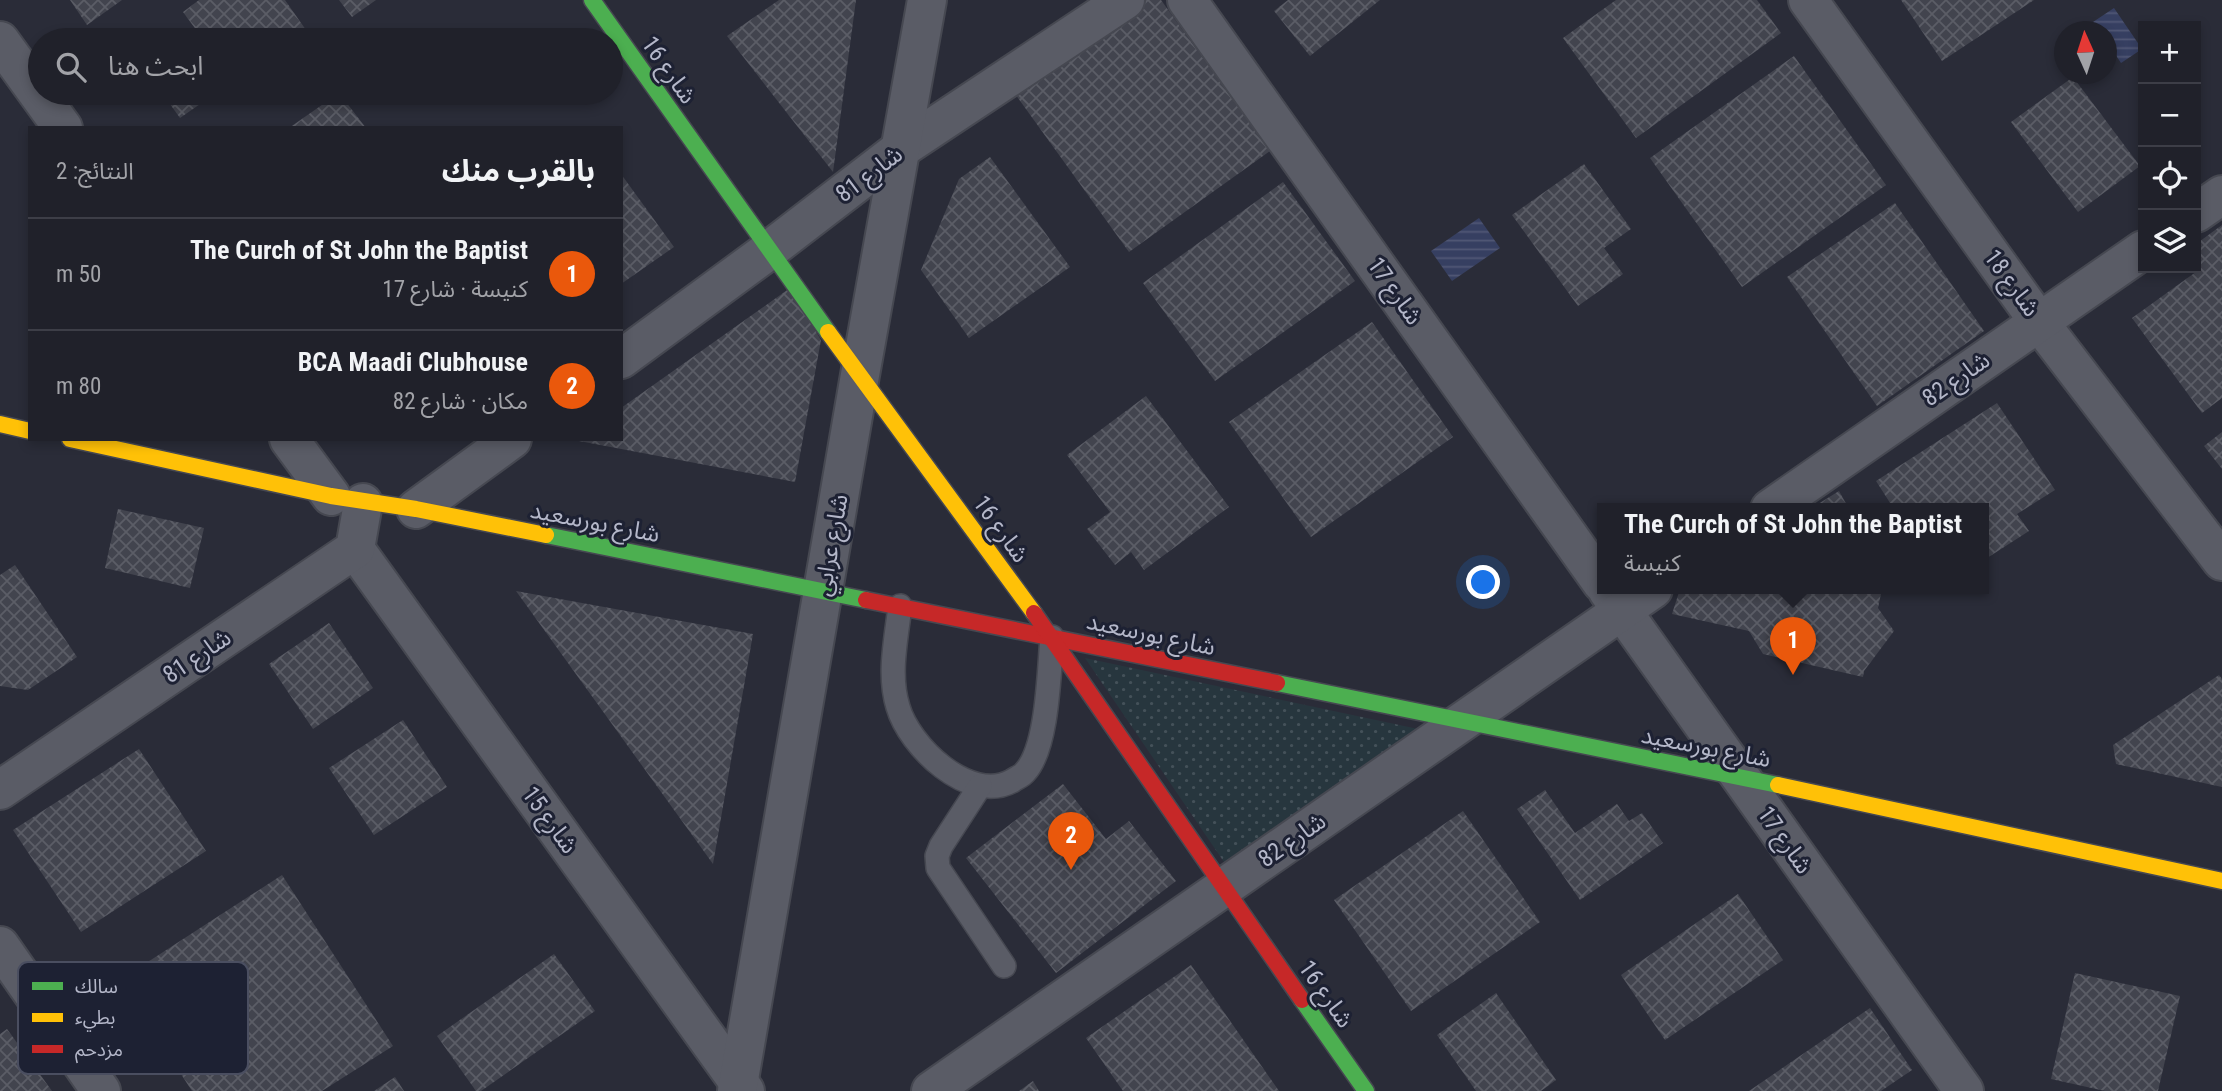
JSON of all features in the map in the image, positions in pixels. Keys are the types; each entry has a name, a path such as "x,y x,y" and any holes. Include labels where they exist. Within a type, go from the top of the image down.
{"main road":[{"name":"شارع 16","path":"592,0 612,28"},
{"name":"شارع 16","path":"623,44 768,251 1052,637 1223,888 1366,1091"},
{"path":"0,424 28,430"},
{"name":"شارع بورسعيد","path":"78,441 347,500 416,509 1740,777 2222,881"}],"street":[{"name":"شارع عرابي","path":"740,1088 860,375 927,0"},
{"name":"شارع 81","path":"623,358 902,148 1125,0"},
{"name":"شارع 17","path":"1187,0 1597,576"},
{"name":"شارع 18","path":"1808,0 2039,322 2222,561"},
{"path":"0,41 28,80"},
{"path":"46,105 62,126"},
{"path":"2200,210 2222,195"},
{"name":"شارع 82","path":"1779,503 2138,253"},
{"path":"291,441 347,500 355,549"},
{"path":"416,509 509,441"},
{"name":"شارع 81","path":"0,790 355,549"},
{"name":"شارع 15","path":"355,549 740,1088"},
{"name":"شارع 17","path":"1610,594 1964,1091"},
{"name":"شارع 82","path":"931,1091 1462,722 1610,594"},
{"path":"0,946 18,972"},
{"path":"89,1074 101,1091"}],"lane":[{"path":"900,606 892,682 898,710 911,735 930,757 953,774 980,786 1004,785 1025,773 1037,752 1046,704 1052,637"},
{"path":"980,786 942,846 937,856 938,867 1004,966"}],"shaded area":[{"path":"1085,658 1423,730 1226,865"}],"water":[{"path":"2114,8 2138,43 2138,52 2121,63 2117,57 2117,21 2094,21"},
{"path":"1479,218 1500,248 1452,281 1431,251"}],"building":[{"path":"70,0 122,0 87,25"},
{"path":"199,0 285,0 305,28 195,28 183,12"},
{"path":"339,0 376,0 352,17"},
{"path":"779,0 856,0 833,172 727,36"},
{"path":"1141,0 1161,0 1270,151 1129,252 1013,91"},
{"path":"1288,0 1380,0 1310,56 1274,11"},
{"path":"1616,0 1757,0 1781,33 1636,138 1563,38"},
{"path":"1901,0 2034,0 1942,61"},
{"path":"1794,56 1886,185 1742,287 1650,158"},
{"path":"2063,84 2078,84 2138,163 2138,167 2078,212 2011,122"},
{"path":"171,105 199,105 180,118"},
{"path":"322,105 348,105 364,126 292,126"},
{"path":"990,157 1070,267 969,338 921,270 959,179"},
{"path":"1584,164 1631,229 1604,248 1623,274 1578,306 1512,215"},
{"path":"623,177 674,247 623,283"},
{"path":"1283,182 1355,281 1215,381 1143,283"},
{"path":"1895,203 1984,331 1877,406 1787,277"},
{"path":"2222,225 2222,398 2202,413 2132,318 2194,273 2201,273 2201,240"},
{"path":"790,288 821,340 795,482 579,441 623,441 623,407"},
{"path":"1372,322 1453,437 1311,537 1229,422"},
{"path":"1146,396 1229,507 1144,570 1131,552 1115,565 1087,529 1110,512 1067,455"},
{"path":"1997,403 2055,490 2017,514 2029,531 1989,557 1989,503 1890,503 1876,481"},
{"path":"2222,432 2222,469 2204,446"},
{"path":"1839,491 1846,503 1820,503"},
{"path":"118,509 204,528 190,588 105,568"},
{"path":"15,565 77,657 28,690 0,686 0,575"},
{"path":"516,591 753,634 713,864"},
{"path":"1678,594 1881,594 1878,608 1894,631 1864,671 1863,677 1763,654 1749,631 1672,614"},
{"path":"329,623 373,688 313,729 269,664"},
{"path":"2219,675 2222,679 2222,787 2116,764 2113,745"},
{"path":"403,720 447,787 374,835 329,768"},
{"path":"139,749 206,851 81,932 13,830"},
{"path":"1063,784 1106,839 1129,821 1176,881 1056,973 966,858"},
{"path":"1545,790 1575,833 1617,804 1629,821 1642,813 1663,843 1580,900 1517,809"},
{"path":"1463,811 1540,922 1411,1011 1334,900"},
{"path":"282,875 393,1046 322,1091 192,1091 181,1074 248,1074 248,962 148,962"},
{"path":"1738,894 1783,960 1665,1040 1621,975"},
{"path":"554,954 595,1011 481,1091 476,1091 437,1036"},
{"path":"1191,965 1279,1091 1123,1091 1086,1038"},
{"path":"2075,973 2180,996 2158,1091 2105,1091 2051,1079"},
{"path":"1496,993 1556,1080 1541,1091 1476,1091 1437,1035"},
{"path":"1870,1008 1912,1070 1881,1091 1749,1091"},
{"path":"7,1029 18,1044 18,1074 40,1074 52,1091 0,1091 0,1034"},
{"path":"395,1077 404,1091 374,1091"},
{"path":"1033,1081 1039,1091 1019,1091"}],"traffic: fast":[{"path":"592,0 612,28"},
{"path":"623,44 828,332"},
{"path":"546,535 866,600"},
{"path":"1277,683 1778,785"},
{"path":"1302,1000 1366,1091"}],"traffic: slow":[{"path":"828,332 1034,613"},
{"path":"0,424 28,431"},
{"path":"79,441 331,496 416,509 546,535"},
{"path":"1778,785 2222,881"}],"traffic: jam":[{"path":"866,600 1277,683"},
{"path":"1034,613 1302,1000"}],"place":[{"name":"The Curch of St John the Baptist","path":"1793,675"},
{"name":"BCA Maadi Clubhouse","path":"1071,870"}]}
